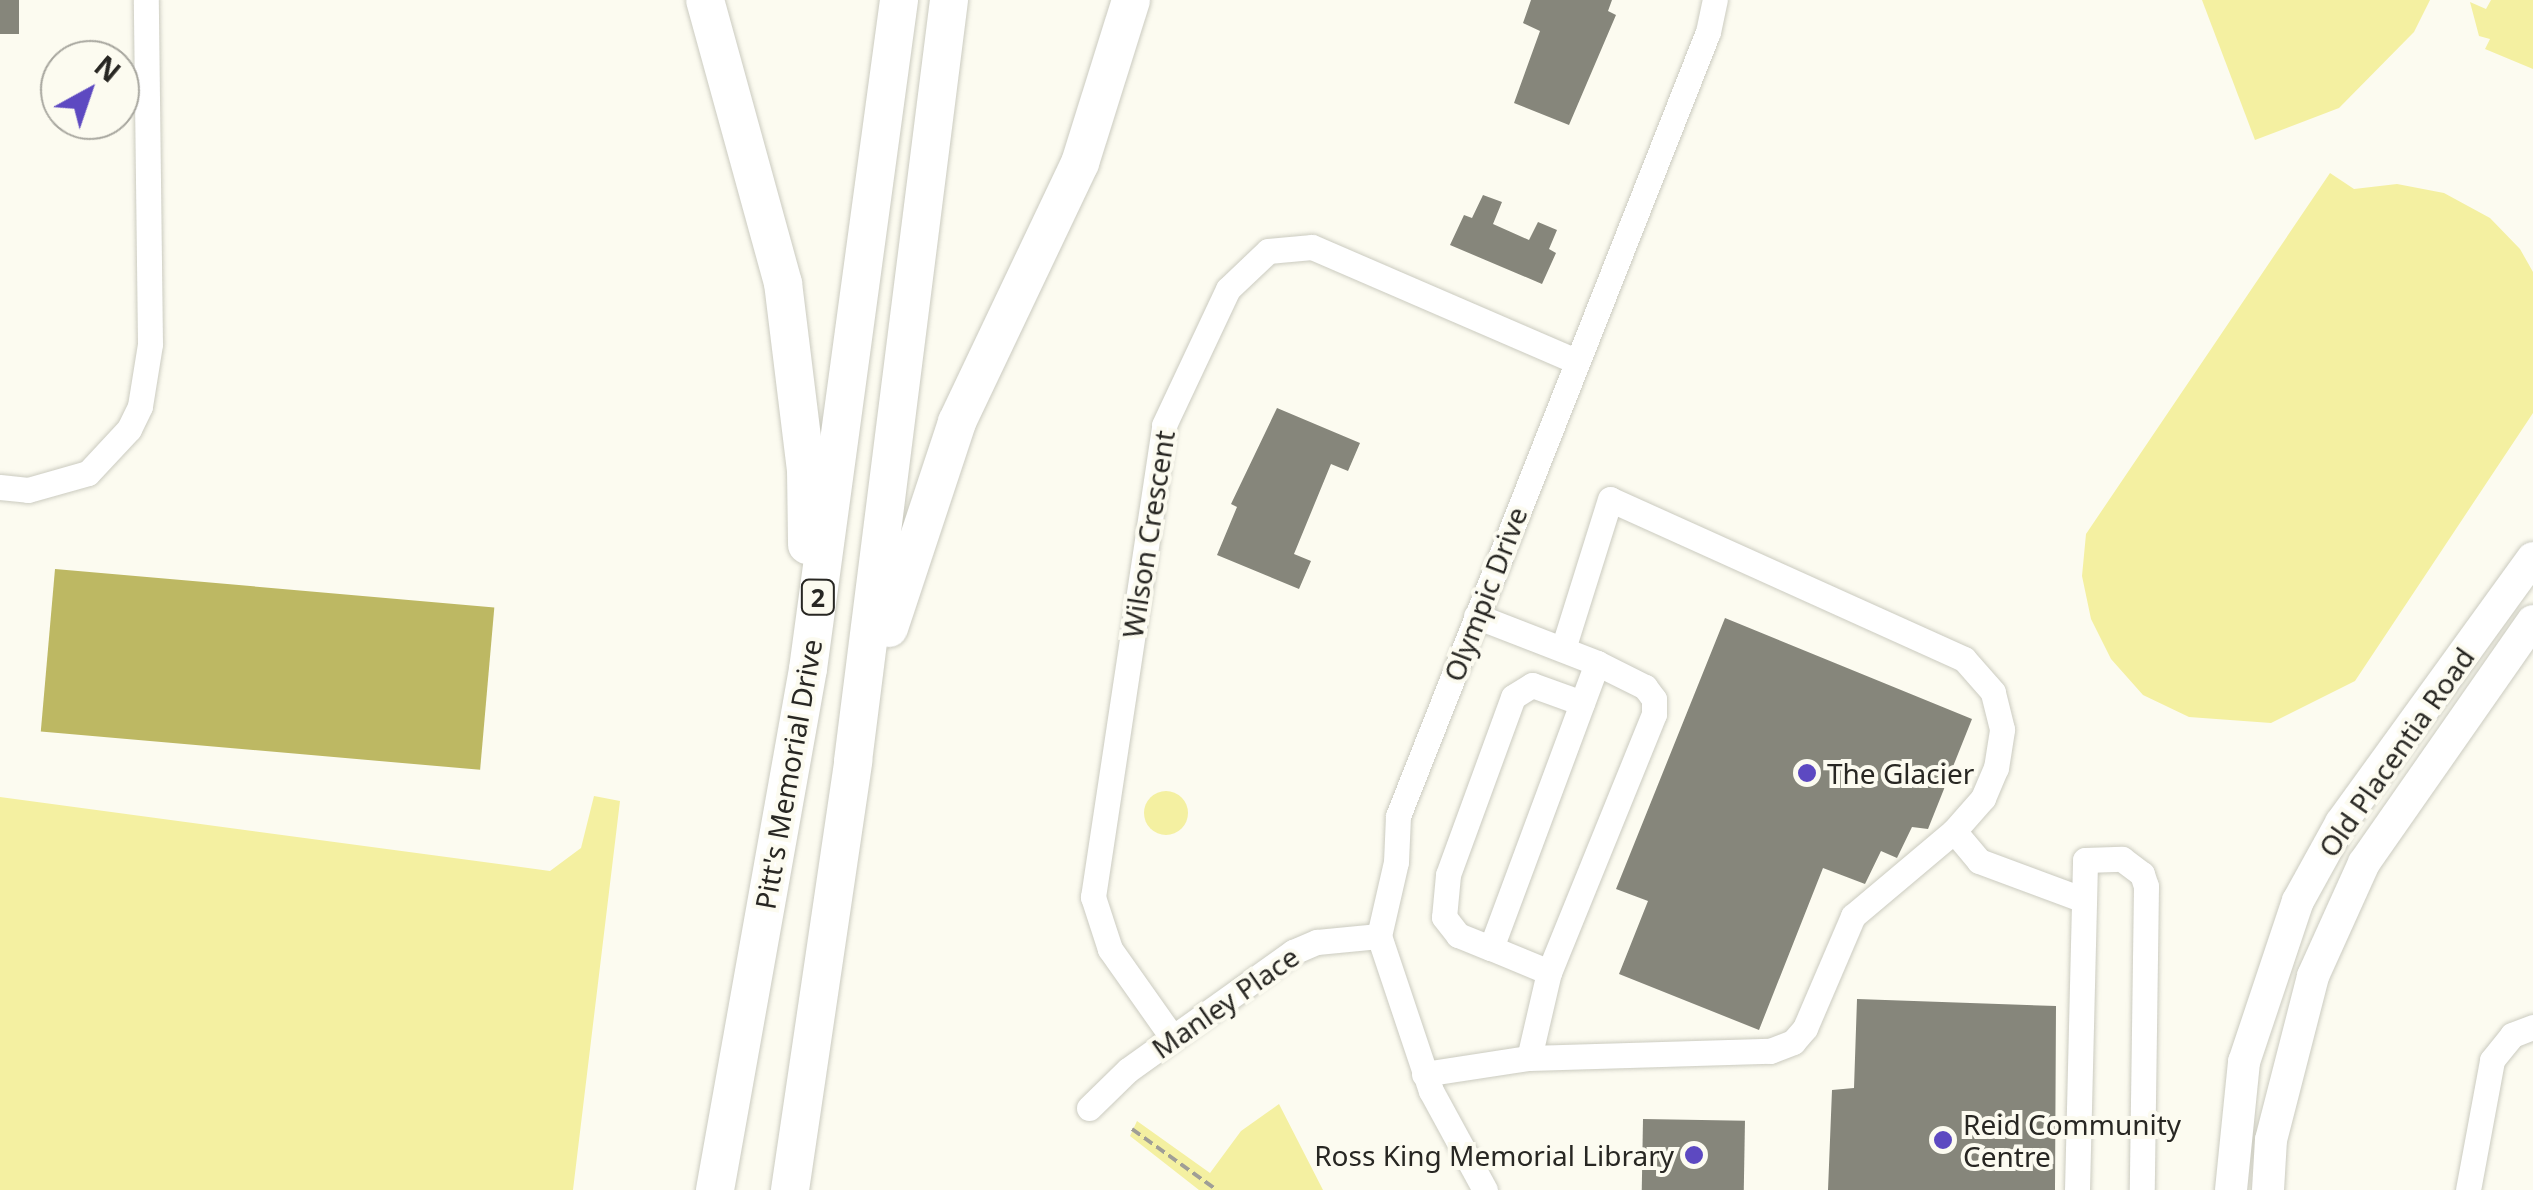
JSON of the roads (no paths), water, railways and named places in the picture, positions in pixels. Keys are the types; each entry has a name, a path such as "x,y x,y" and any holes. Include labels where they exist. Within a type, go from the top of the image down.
{"highway":[{"path":"705,0 771,232 794,356 806,470 808,669"},
{"name":"Pitt's Memorial Drive","path":"715,1190 808,669 899,0"},
{"name":"Pitt's Memorial Drive","path":"790,1190 853,761 949,0"},
{"path":"853,761 910,551 957,422 1080,163 1130,0"}],"main road":[{"name":"Old Placentia Road","path":"2232,1190 2244,1062 2298,901 2341,823 2533,558"},
{"name":"Old Placentia Road","path":"2268,1190 2271,1140 2313,976 2364,863 2533,621"}],"street":[{"path":"0,487 28,490 88,473 129,429 140,406 150,344 146,0"},
{"name":"Olympic Drive","path":"1379,936 1396,862 1398,816 1708,32 1715,0"},
{"name":"Wilson Crescent","path":"1172,1037 1110,948 1093,897 1164,425 1228,288 1268,251 1312,247 1576,361"},
{"path":"1424,1074 1529,1058 1770,1051 1793,1042 1805,1028 1853,916 1954,831 1983,798 2000,751 1992,692 1977,670 1722,547 1610,498 1563,650"},
{"path":"1476,616 1597,663 1644,686 1654,714 1548,972 1529,1058"},
{"path":"1491,948 1597,663"},
{"path":"1548,972 1458,935 1444,917 1454,852 1520,688 1532,685 1582,703"},
{"path":"1954,831 1979,861 2003,874 2084,900"},
{"path":"2077,1190 2085,860 2122,859 2142,874 2146,886 2142,1190"},
{"path":"1379,936 1424,1074 1485,1190"},
{"name":"Manley Place","path":"1088,1108 1172,1037 1305,946 1379,936"},
{"path":"2468,1190 2492,1060 2512,1035 2533,1027"}],"place":[{"name":"The Glacier","path":"1807,773"},
{"name":"Reid Community Centre","path":"1943,1140"},
{"name":"Ross King Memorial Library","path":"1694,1155"}]}
